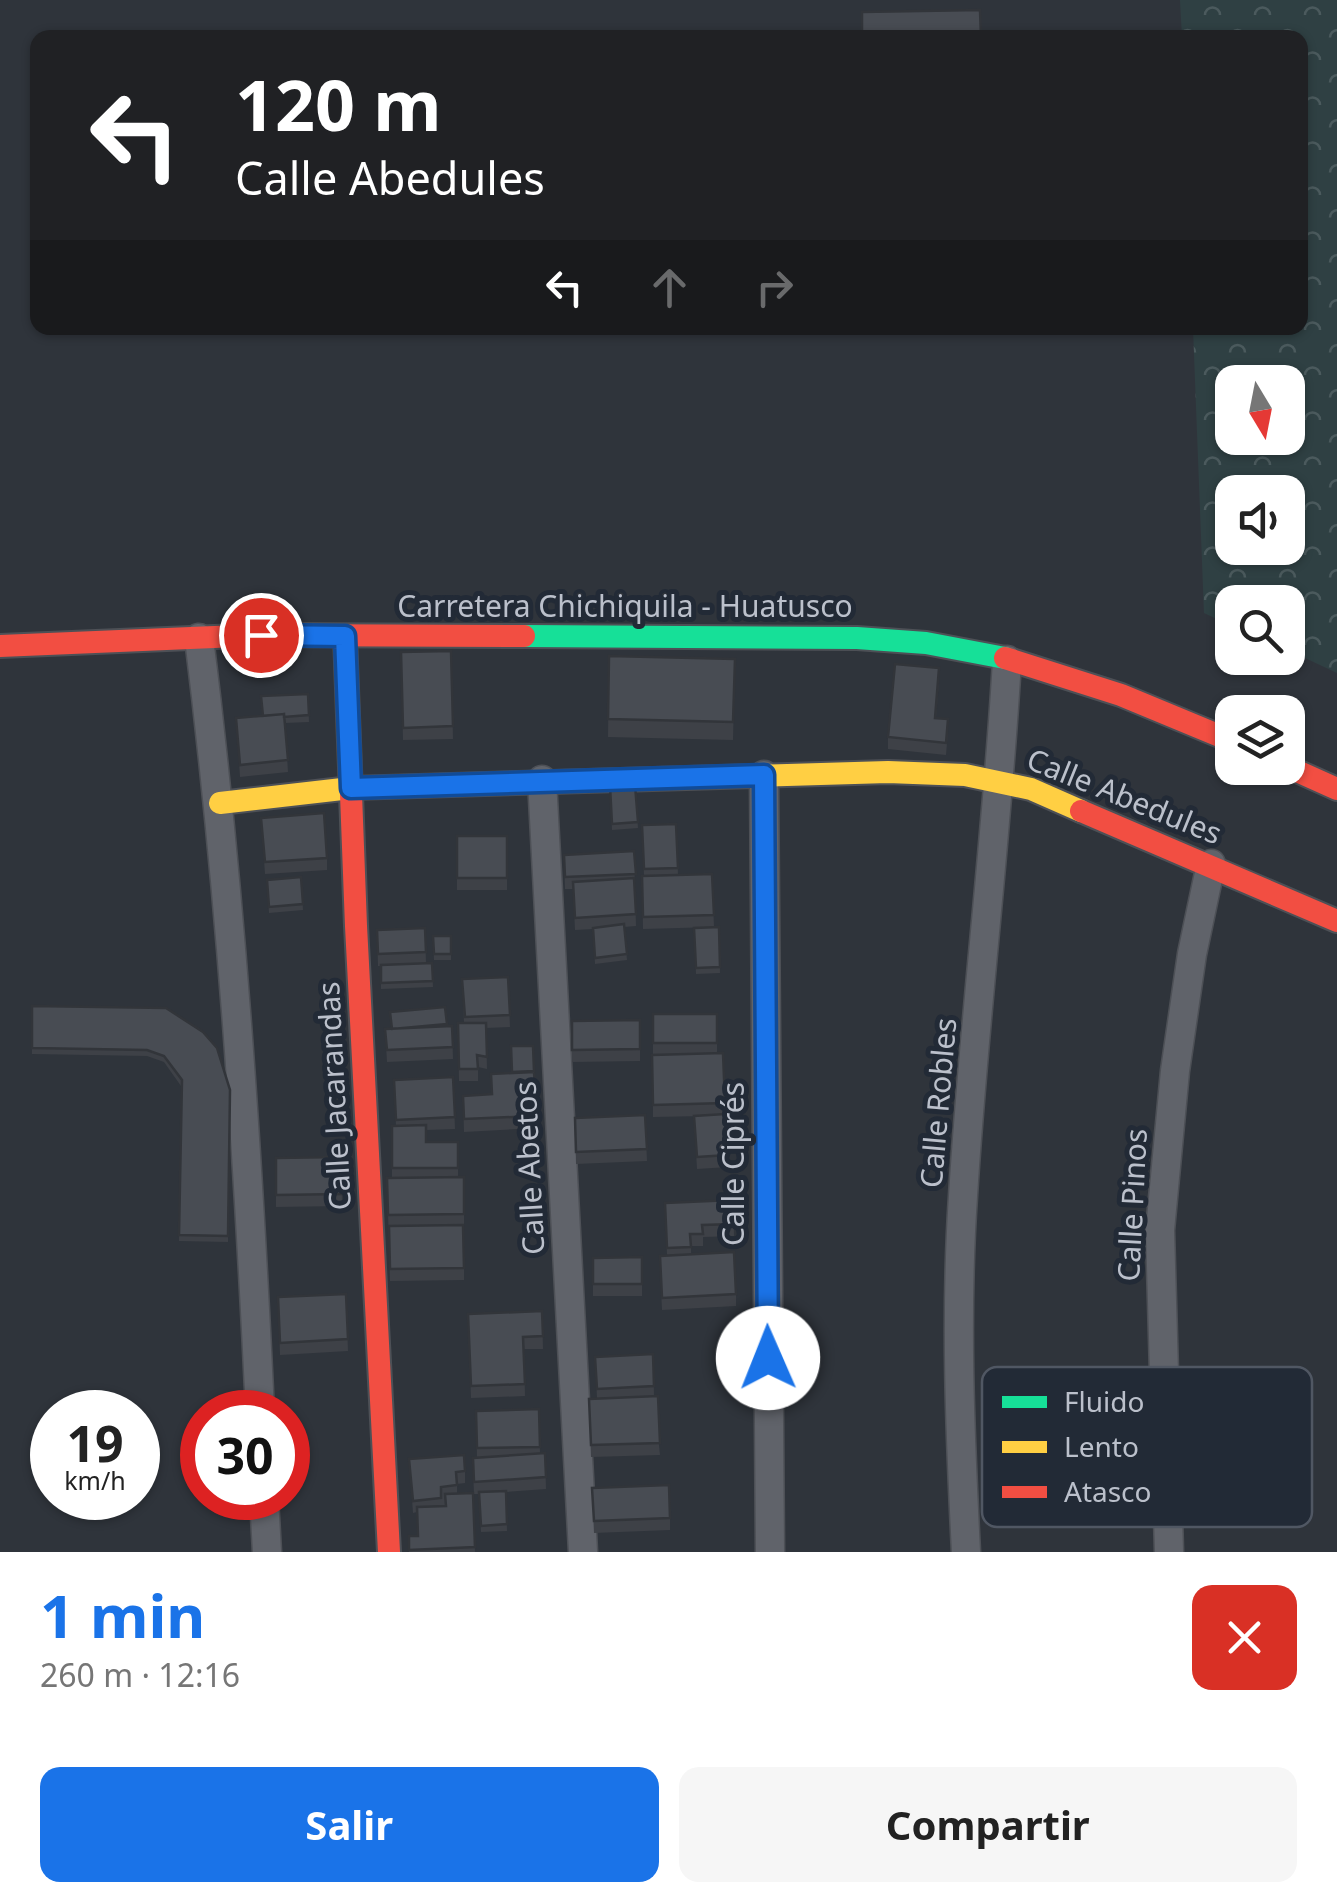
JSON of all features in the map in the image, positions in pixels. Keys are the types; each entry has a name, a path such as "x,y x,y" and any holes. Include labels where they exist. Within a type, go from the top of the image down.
{"street":[{"name":"Carretera Chichiquila - Huatusco","path":"0,646 345,636 856,638 928,643 1054,672 1174,715 1215,734"},
{"name":"Calle Jacarandas","path":"345,636 389,1552"},
{"path":"200,638 220,803 245,1114 259,1390"},
{"name":"Calle Robles","path":"966,1552 958,1316 962,1196 1008,660"},
{"name":"Calle Abedules","path":"220,803 351,788 542,780 888,772 965,774 1031,789 1337,920"},
{"path":"1305,774 1337,789"},
{"name":"Calle Ciprés","path":"764,775 770,1552"},
{"name":"Calle Abetos","path":"542,780 583,1552"},
{"name":"Calle Pinos","path":"1164,1367 1160,1230 1175,1071 1192,954 1211,864"},
{"path":"265,1520 267,1552"},
{"name":"Calle Pinos","path":"1168,1527 1169,1552"}],"green space":[{"path":"1180,0 1337,0 1337,673 1305,658 1305,585 1215,585 1215,618 1204,613 1193,335 1308,335 1308,30 1182,30"}],"building":[{"path":"980,10 981,30 862,30 862,12"},
{"path":"451,651 453,726 403,728 401,652"},
{"path":"609,656 735,659 733,722 608,719"},
{"path":"895,664 939,668 935,718 948,719 946,743 888,737"},
{"path":"308,694 309,715 263,716 261,696"},
{"path":"284,714 288,760 240,765 236,718"},
{"path":"635,785 638,822 612,824 610,786"},
{"path":"324,813 327,858 265,862 261,818"},
{"path":"676,824 678,868 644,869 642,825"},
{"path":"457,836 507,836 507,878 457,878"},
{"path":"634,851 636,874 565,877 564,855"},
{"path":"712,874 714,915 643,917 642,876"},
{"path":"301,877 303,904 269,907 267,880"},
{"path":"634,878 636,914 575,918 573,882"},
{"path":"624,924 627,954 595,958 593,928"},
{"path":"719,927 720,967 696,968 694,928"},
{"path":"425,928 426,952 378,954 377,930"},
{"path":"433,936 451,936 451,954 434,954"},
{"path":"432,963 433,981 381,983 381,965"},
{"path":"508,977 510,1015 465,1017 462,979"},
{"path":"32,1006 166,1008 203,1032 217,1048 230,1090 228,1236 179,1235 182,1080 164,1056 147,1050 32,1048"},
{"path":"445,1007 447,1024 392,1029 390,1012"},
{"path":"653,1014 717,1014 717,1043 653,1043"},
{"path":"640,1020 640,1049 572,1050 572,1021"},
{"path":"458,1023 486,1023 487,1057 477,1055 478,1069 459,1069"},
{"path":"452,1026 453,1047 387,1050 385,1029"},
{"path":"511,1046 533,1046 534,1071 512,1072"},
{"path":"723,1053 725,1103 653,1105 652,1055"},
{"path":"534,1072 537,1116 464,1119 463,1096 492,1094 491,1074"},
{"path":"453,1077 455,1117 396,1120 394,1080"},
{"path":"725,1114 728,1155 697,1157 694,1116"},
{"path":"645,1115 647,1149 576,1152 575,1118"},
{"path":"426,1125 426,1142 458,1142 458,1168 392,1168 392,1126"},
{"path":"341,1157 342,1194 276,1195 276,1158"},
{"path":"464,1177 464,1214 388,1215 387,1178"},
{"path":"733,1200 734,1224 702,1225 703,1234 690,1234 691,1247 667,1248 665,1203"},
{"path":"463,1225 464,1268 390,1269 389,1226"},
{"path":"734,1252 736,1294 662,1298 660,1256"},
{"path":"642,1257 642,1284 593,1284 593,1258"},
{"path":"346,1294 348,1339 280,1343 278,1297"},
{"path":"542,1311 543,1336 523,1337 525,1384 471,1386 468,1314"},
{"path":"653,1354 654,1386 597,1389 595,1357"},
{"path":"658,1396 660,1443 591,1445 589,1399"},
{"path":"539,1409 540,1447 477,1448 476,1411"},
{"path":"545,1453 546,1477 474,1482 473,1458"},
{"path":"464,1455 465,1471 456,1472 457,1485 441,1487 441,1498 413,1501 409,1459"},
{"path":"669,1485 670,1518 594,1521 592,1488"},
{"path":"506,1491 507,1524 481,1526 479,1492"},
{"path":"473,1493 475,1547 409,1550 409,1536 418,1536 417,1507 446,1506 445,1494"}],"traffic: fast":[{"path":"524,636 857,638 926,643 1005,658"}],"traffic: slow":[{"path":"220,803 351,788 888,772 965,775 1031,789 1081,811"}],"traffic: jam":[{"path":"0,646 261,635 524,636"},
{"path":"345,636 389,1552"},
{"path":"1005,658 1121,695 1215,734"},
{"path":"1305,775 1337,789"},
{"path":"1081,811 1337,921"}],"route":[{"path":"261,635 345,636 351,788 764,775 768,1358"}]}
